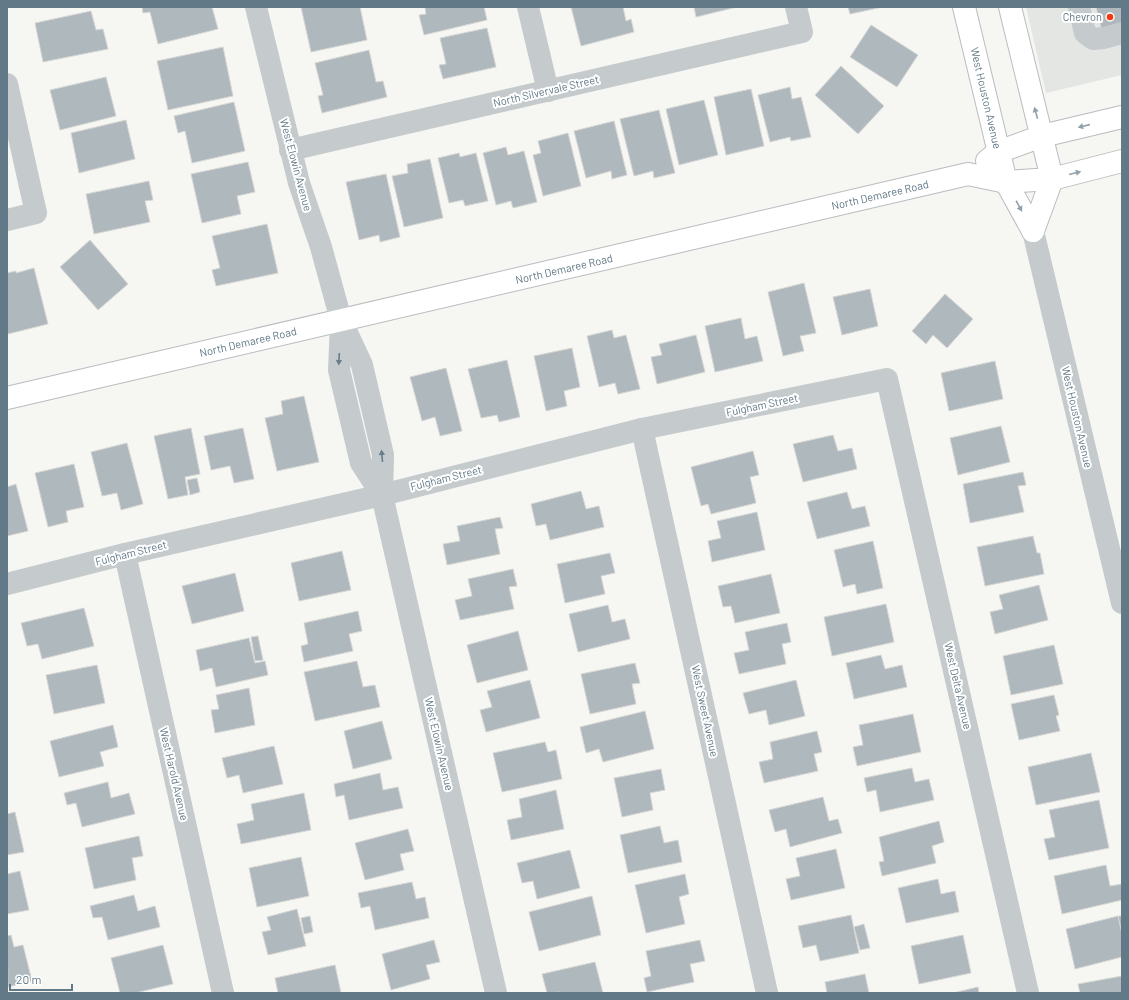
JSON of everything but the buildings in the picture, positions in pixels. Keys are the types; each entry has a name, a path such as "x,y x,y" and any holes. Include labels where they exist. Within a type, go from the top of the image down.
{"main road":[{"name":"West Houston Avenue","path":"964,7 1006,182 1033,231"},
{"path":"1010,7 1052,179 1033,231"},
{"path":"968,174 998,152 1042,136 1122,116"},
{"name":"North Demaree Road","path":"7,398 968,174 1006,182 1052,179 1122,161"}],"street":[{"name":"West Elowin Avenue","path":"256,7 299,183 328,270 341,320 364,372 383,455 382,495 496,993"},
{"path":"528,7 548,90"},
{"name":"North Silvervale Street","path":"290,150 802,32 796,7"},
{"path":"1079,7 1085,33 1093,39 1104,38 1122,33"},
{"path":"7,84 36,213 7,220"},
{"name":"West Houston Avenue","path":"1033,231 1114,534 1122,602"},
{"name":"Fulgham Street","path":"7,584 125,554 382,495 642,429 887,379"},
{"name":"West Delta Avenue","path":"887,379 1028,993"},
{"name":"West Sweet Avenue","path":"642,429 767,993"},
{"name":"West Harold Avenue","path":"125,554 223,993"}],"shaded area":[{"path":"1026,7 1122,7 1122,75 1046,93"}],"place":[{"name":"Chevron","path":"1110,17"}]}
